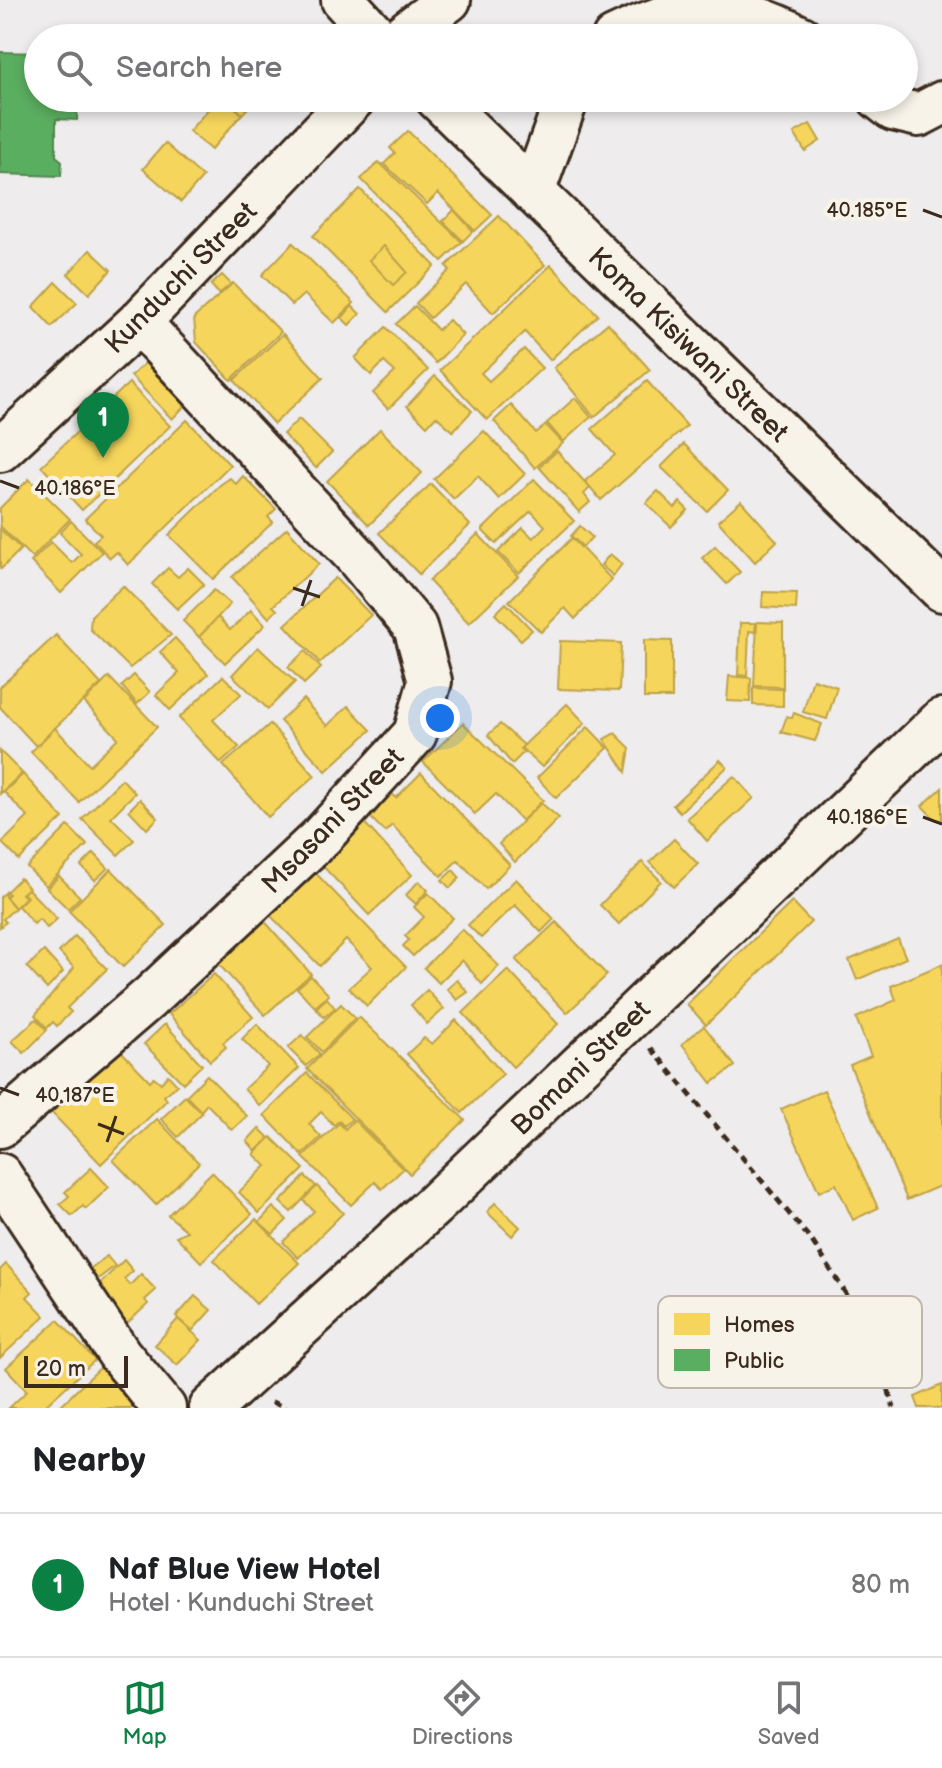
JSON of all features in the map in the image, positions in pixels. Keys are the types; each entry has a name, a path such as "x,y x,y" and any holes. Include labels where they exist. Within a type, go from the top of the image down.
{"street":[{"path":"343,0 365,24"},
{"path":"417,24 449,0"},
{"path":"643,24 700,2 752,12 775,24"},
{"path":"906,112 919,115 942,103"},
{"name":"Kunduchi Street","path":"0,450 139,322 341,112"},
{"name":"Koma Kisiwani Street","path":"451,112 942,590"},
{"path":"533,192 562,112"},
{"name":"Msasani Street","path":"0,1126 149,998 321,837 415,734 430,681 415,627 355,555 139,322"},
{"name":"Bomani Street","path":"211,1408 434,1205 942,720"},
{"path":"0,1175 120,1355 164,1408"}],"path":[{"path":"629,1021 812,1241 847,1296"},
{"path":"888,1388 894,1408"}],"building: Homes":[{"path":"206,112 242,114 211,150 189,131"},
{"path":"810,124 820,141 805,151 794,133"},
{"path":"408,131 492,215 475,231 438,193 427,204 384,164 395,153 390,148"},
{"path":"165,143 203,177 181,202 143,169"},
{"path":"379,162 462,242 442,261 361,179"},
{"path":"360,189 435,266 388,312 313,236"},
{"path":"454,210 473,231 463,241 443,221"},
{"path":"499,216 545,265 493,313 466,284 430,318 416,303 450,270 446,266"},
{"path":"293,243 354,303 334,323 304,294 292,305 262,275"},
{"path":"384,246 407,272 393,285 369,260"},
{"path":"90,250 111,270 89,294 68,274"},
{"path":"551,265 598,315 550,360 525,332 481,373 489,381 524,349 542,368 487,420 440,370"},
{"path":"222,275 231,284 219,294 211,285"},
{"path":"56,282 77,303 52,327 33,307"},
{"path":"233,283 281,332 231,380 196,342 194,318"},
{"path":"352,306 360,314 349,325 342,318"},
{"path":"415,306 438,330 449,320 463,335 436,363 396,324"},
{"path":"608,323 650,370 594,417 554,368"},
{"path":"386,327 428,370 388,409 373,393 395,372 384,362 371,375 355,358"},
{"path":"283,334 323,378 274,424 234,380"},
{"path":"145,363 186,405 172,419 131,376"},
{"path":"435,376 472,411 453,431 436,416 427,426 407,406"},
{"path":"647,381 687,426 601,500 585,481 615,455 592,429"},
{"path":"129,383 170,426 82,510 41,466"},
{"path":"575,398 591,417 563,442 547,423"},
{"path":"511,405 536,433 546,425 563,443 535,468 494,421"},
{"path":"299,419 332,452 316,468 283,434"},
{"path":"187,420 230,465 128,565 117,552 110,558 94,541 101,535 85,519"},
{"path":"380,429 422,473 369,525 327,481"},
{"path":"484,431 525,474 499,499 478,476 454,499 434,479"},
{"path":"684,444 728,490 707,511 661,467"},
{"path":"557,451 590,488 584,494 590,502 579,512 539,467"},
{"path":"243,476 276,509 268,517 273,522 213,579 169,535 220,485 230,478 236,484"},
{"path":"29,479 70,519 32,558 0,526 0,508"},
{"path":"534,479 574,521 519,573 498,552 523,528 533,538 545,526 531,511 496,544 482,530"},
{"path":"431,484 470,525 419,574 379,533"},
{"path":"658,491 675,508 680,502 688,510 671,527 646,503"},
{"path":"741,501 777,541 755,562 718,521"},
{"path":"71,521 102,552 61,593 31,562 51,542 72,563 81,554 60,533"},
{"path":"580,526 592,537 583,547 571,536"},
{"path":"287,528 319,564 273,606 277,610 269,618 232,577"},
{"path":"0,529 21,549 1,569 0,568"},
{"path":"478,534 518,576 469,623 429,581"},
{"path":"572,538 612,580 575,619 565,608 541,632 509,601"},
{"path":"715,546 740,572 727,584 702,558"},
{"path":"610,554 622,564 613,576 601,565"},
{"path":"168,568 178,577 188,568 204,584 177,609 152,584"},
{"path":"335,578 371,615 320,663 285,625"},
{"path":"123,586 171,635 130,668 90,629 91,616"},
{"path":"214,590 230,604 199,637 183,621"},
{"path":"763,592 797,593 796,609 762,607"},
{"path":"506,603 532,630 521,640 495,614"},
{"path":"251,610 265,625 225,663 199,637 218,617 230,630"},
{"path":"757,622 783,623 783,687 754,686"},
{"path":"740,623 756,623 755,632 749,631 747,676 738,675"},
{"path":"56,635 101,684 36,746 0,707 0,687"},
{"path":"175,638 208,674 170,710 156,695 179,673 160,652"},
{"path":"644,640 672,641 672,698 644,698"},
{"path":"560,641 621,643 619,691 558,689"},
{"path":"258,647 295,682 268,709 232,675"},
{"path":"305,651 321,668 304,684 288,667"},
{"path":"134,675 150,692 137,704 122,686"},
{"path":"223,676 241,694 213,720 239,747 221,763 179,718"},
{"path":"729,676 751,678 750,702 727,701"},
{"path":"109,677 157,727 79,802 31,752 55,728 90,765 118,738 84,702"},
{"path":"813,679 837,687 827,719 803,712"},
{"path":"753,688 783,689 783,706 753,705"},
{"path":"303,699 327,726 348,706 371,730 326,771 280,721"},
{"path":"567,704 585,723 542,767 521,748"},
{"path":"794,713 822,724 815,741 781,732 787,716 792,718"},
{"path":"463,723 543,800 522,821 496,794 475,814 423,762"},
{"path":"270,724 315,776 268,817 223,765"},
{"path":"500,724 524,745 520,749 524,752 512,764 488,735"},
{"path":"588,727 608,748 556,798 537,778"},
{"path":"615,733 630,748 626,772 604,739"},
{"path":"0,751 22,773 0,794"},
{"path":"720,760 727,767 680,812 673,805"},
{"path":"421,773 510,865 486,889 458,860 441,876 392,825 385,832 371,818 391,792 396,798"},
{"path":"23,774 63,818 19,860 2,843 28,817 4,792"},
{"path":"734,776 754,798 707,841 687,818"},
{"path":"122,779 135,793 111,817 134,840 118,855 82,819"},
{"path":"942,788 942,820 935,819 922,806"},
{"path":"140,799 158,818 147,829 129,810"},
{"path":"541,803 559,818 515,862 499,844"},
{"path":"361,819 412,875 369,915 317,860"},
{"path":"68,826 87,845 46,886 27,867"},
{"path":"674,839 698,864 674,887 650,862"},
{"path":"94,853 108,868 95,880 81,866"},
{"path":"642,862 661,881 619,924 600,905"},
{"path":"307,864 406,967 367,1006 349,988 372,967 346,940 320,966 263,908"},
{"path":"111,869 166,925 123,967 69,911"},
{"path":"453,870 460,878 450,888 442,880"},
{"path":"59,876 80,897 68,909 47,888"},
{"path":"20,878 29,888 22,894 26,897 15,908 6,897 9,894 6,892"},
{"path":"516,879 554,919 541,932 515,905 481,938 468,925"},
{"path":"419,881 428,890 416,904 406,895"},
{"path":"28,889 57,919 47,928 39,919 34,924 18,906 27,897 23,893"},
{"path":"6,892 5,897 15,908 3,919 6,922 0,927 0,897"},
{"path":"428,893 453,918 413,956 403,946 409,940 405,936 424,917 414,907"},
{"path":"792,902 811,922 706,1025 687,1004"},
{"path":"261,917 311,974 265,1015 214,959"},
{"path":"556,922 607,975 567,1013 516,960"},
{"path":"462,929 499,966 482,984 462,960 439,983 424,968"},
{"path":"75,936 107,969 67,1008 71,1012 57,1026 53,1022 47,1028 35,1015 74,968 59,952"},
{"path":"898,939 906,958 857,980 849,960"},
{"path":"44,951 63,972 47,989 27,967"},
{"path":"942,964 942,1185 907,1200 850,1065 871,1056 856,1018 896,1000 891,986"},
{"path":"508,970 558,1024 513,1067 463,1013"},
{"path":"214,974 253,1017 223,1043 226,1047 210,1061 169,1014"},
{"path":"311,976 329,995 315,1007 297,988"},
{"path":"457,980 468,992 457,1000 447,989"},
{"path":"427,990 444,1009 427,1024 411,1005"},
{"path":"327,998 335,1008 324,1017 316,1008"},
{"path":"341,1004 355,1018 322,1052 307,1037"},
{"path":"359,1017 465,1120 410,1174 307,1069"},
{"path":"36,1019 47,1030 24,1053 12,1041"},
{"path":"456,1020 503,1074 462,1113 407,1054 424,1038 432,1044"},
{"path":"165,1024 202,1065 183,1083 144,1044"},
{"path":"257,1024 299,1068 260,1106 244,1089 268,1066 242,1039"},
{"path":"704,1026 735,1066 712,1083 682,1044"},
{"path":"302,1035 320,1054 306,1066 288,1048"},
{"path":"117,1047 150,1081 154,1077 161,1083 168,1075 177,1085 164,1096 167,1100 101,1164 51,1112"},
{"path":"307,1073 352,1119 344,1126 339,1121 334,1125 321,1112 309,1124 321,1137 302,1155 264,1115"},
{"path":"207,1075 247,1116 232,1130 207,1104 201,1111 186,1096"},
{"path":"824,1090 878,1208 853,1220 836,1184 819,1192 781,1109"},
{"path":"185,1096 202,1113 178,1137 161,1119"},
{"path":"157,1119 199,1163 156,1205 113,1160"},
{"path":"354,1120 403,1169 382,1189 375,1182 351,1205 303,1157 339,1123 345,1129"},
{"path":"259,1128 269,1138 256,1151 247,1141"},
{"path":"271,1137 304,1169 259,1213 239,1192 266,1166 254,1154"},
{"path":"91,1168 109,1187 86,1209 83,1206 72,1216 60,1204 69,1196 65,1192"},
{"path":"212,1172 252,1214 201,1262 176,1236 187,1231 168,1215"},
{"path":"305,1176 316,1186 291,1212 280,1202"},
{"path":"317,1186 343,1213 298,1258 283,1242 314,1211 303,1200"},
{"path":"495,1203 520,1227 512,1236 487,1212"},
{"path":"273,1207 287,1220 273,1234 259,1222"},
{"path":"256,1219 299,1263 256,1304 214,1260"},
{"path":"107,1256 115,1266 90,1285 83,1274"},
{"path":"124,1260 133,1271 124,1279 130,1285 141,1274 156,1290 145,1300 148,1304 120,1330 87,1296"},
{"path":"6,1264 32,1292 27,1297 45,1316 0,1358 0,1270"},
{"path":"195,1296 211,1310 192,1331 176,1317"},
{"path":"178,1319 201,1340 177,1365 155,1345"},
{"path":"58,1320 95,1360 43,1408 9,1408 27,1391 6,1368"},
{"path":"101,1367 140,1408 58,1408"},
{"path":"942,1385 942,1408 919,1408 915,1397"}],"building: Public":[{"path":"0,52 24,53 24,112 77,112 77,120 56,119 56,156 62,161 61,176 0,174"}],"place":[{"name":"Naf Blue View Hotel","path":"103,458"}]}
